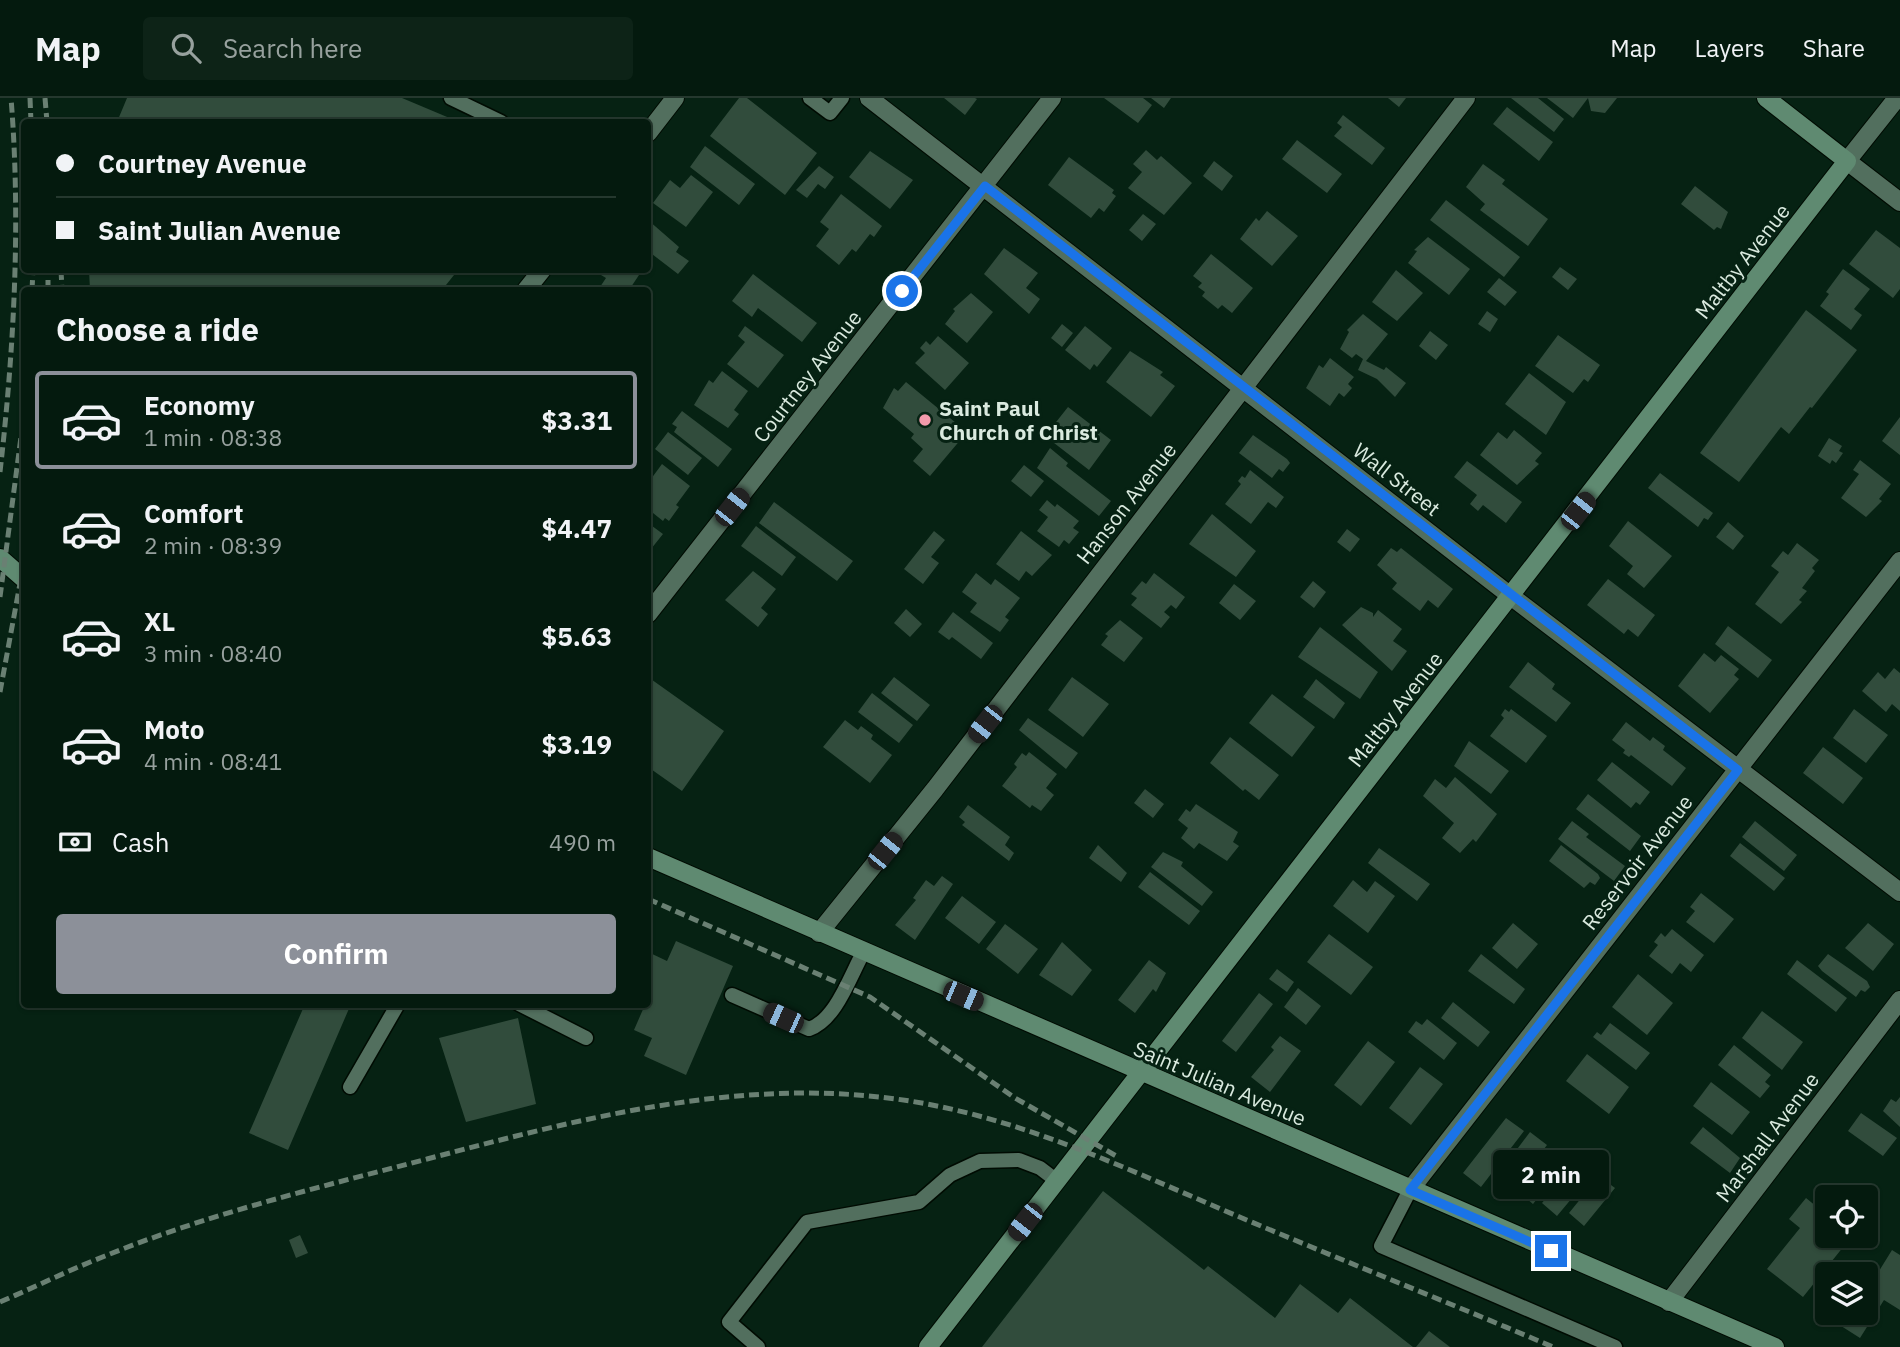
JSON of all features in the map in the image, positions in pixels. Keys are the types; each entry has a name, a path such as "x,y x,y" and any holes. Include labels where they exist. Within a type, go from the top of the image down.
{"street":[{"path":"651,129 675,98"},
{"name":"Wall Street","path":"869,98 1512,597 1900,892"},
{"name":"Courtney Avenue","path":"651,610 1052,98"},
{"name":"Hanson Avenue","path":"818,933 943,778 1466,98"},
{"path":"1766,98 1900,202"},
{"name":"Maltby Avenue","path":"928,1347 1897,98"},
{"path":"528,287 540,273"},
{"path":"0,558 21,576"},
{"name":"Reservoir Avenue","path":"1410,1190 1900,561"},
{"name":"Saint Julian Avenue","path":"651,858 863,953 1775,1347"},
{"name":"Marshall Avenue","path":"1669,1302 1900,1000"}],"lane":[{"path":"452,98 495,119"},
{"path":"810,98 830,113 842,98"},
{"path":"732,995 808,1029 817,1026 834,1008 863,953"},
{"path":"350,1087 396,1008"},
{"path":"527,1008 586,1038"},
{"path":"758,1347 729,1322 807,1222 919,1202 950,1175 980,1161 1019,1160 1040,1168 1058,1181"},
{"path":"1410,1190 1381,1246 1615,1347"}],"building":[{"path":"127,98 402,98 452,119 118,119"},
{"path":"739,98 747,98 817,153 785,195 710,136"},
{"path":"944,98 975,98 977,99 965,115"},
{"path":"1104,98 1143,98 1152,105 1138,123"},
{"path":"1151,98 1171,98 1164,108"},
{"path":"1388,98 1406,98 1399,107"},
{"path":"1511,98 1538,98 1564,119 1554,132"},
{"path":"1547,98 1588,98 1573,118"},
{"path":"1588,98 1617,98 1605,113 1591,111"},
{"path":"1507,107 1553,142 1539,161 1493,124"},
{"path":"1343,115 1385,148 1372,165 1334,136 1342,127 1337,123"},
{"path":"1297,140 1342,174 1327,193 1282,159"},
{"path":"705,146 755,184 739,205 690,167"},
{"path":"1146,150 1157,160 1161,156 1192,183 1164,215 1128,188 1142,172 1133,164"},
{"path":"870,151 913,180 890,209 849,177"},
{"path":"1069,157 1114,190 1112,193 1116,196 1104,212 1099,208 1091,218 1048,185"},
{"path":"1214,161 1233,176 1222,191 1203,176"},
{"path":"1483,164 1505,180 1502,184 1548,219 1528,246 1480,210 1485,204 1466,187"},
{"path":"819,166 834,177 825,189 818,184 807,198 796,190"},
{"path":"691,175 713,192 686,227 653,203 670,180 680,188"},
{"path":"1695,186 1728,212 1721,229 1717,227 1714,230 1681,204"},
{"path":"841,194 882,226 874,237 870,234 856,252 852,249 839,265 816,246 829,229 820,222"},
{"path":"1446,200 1520,257 1504,277 1430,220"},
{"path":"1267,211 1298,236 1272,266 1240,239 1256,218 1259,221"},
{"path":"1143,214 1156,224 1142,241 1129,230"},
{"path":"651,223 679,247 676,252 689,261 678,274 651,253"},
{"path":"1876,230 1900,248 1900,289 1893,298 1849,264"},
{"path":"1428,237 1470,269 1449,295 1408,263 1417,251 1414,250"},
{"path":"1004,248 1038,273 1026,288 1040,299 1029,314 984,274"},
{"path":"1211,254 1253,288 1232,313 1222,305 1218,309 1202,296 1205,292 1198,287 1202,283 1193,276"},
{"path":"1560,267 1577,279 1568,290 1552,277"},
{"path":"1843,269 1870,289 1854,309 1862,315 1851,330 1820,306 1829,294 1826,292"},
{"path":"1396,270 1423,293 1397,321 1372,302"},
{"path":"89,273 456,273 444,287 90,287"},
{"path":"753,274 817,323 802,342 758,308 752,317 732,301"},
{"path":"601,275 639,275 631,287 600,287 606,278"},
{"path":"1499,278 1517,292 1505,306 1487,292"},
{"path":"971,293 993,312 967,343 945,324 955,311 953,309"},
{"path":"1806,310 1857,350 1789,434 1781,427 1739,482 1700,453"},
{"path":"1487,311 1498,319 1490,332 1478,324"},
{"path":"1363,314 1388,334 1366,361 1384,370 1386,367 1406,383 1395,397 1377,379 1358,370 1363,359 1356,354 1352,358 1340,349 1349,332 1347,330"},
{"path":"1062,324 1073,333 1062,347 1051,338"},
{"path":"745,326 784,355 758,388 727,364 745,342 738,336"},
{"path":"1085,326 1112,348 1097,367 1094,364 1090,370 1065,350"},
{"path":"1430,331 1448,345 1436,360 1419,346"},
{"path":"1558,335 1600,365 1588,382 1584,379 1573,393 1535,366"},
{"path":"938,336 969,363 945,390 915,363 925,353 920,348 926,341 930,345"},
{"path":"1130,351 1163,372 1160,375 1175,386 1151,417 1106,382"},
{"path":"1330,358 1354,377 1348,384 1352,388 1344,397 1339,393 1330,406 1306,388 1319,365 1323,368"},
{"path":"722,371 748,391 734,410 739,414 728,428 694,405 709,380 713,383"},
{"path":"1529,373 1566,402 1546,435 1505,404"},
{"name":"Saint Paul Church of Christ","path":"906,382 967,432 930,476 913,461 923,449 911,438 914,434 883,408 894,388 898,391"},
{"path":"1068,407 1111,440 1089,470 1045,436"},
{"path":"682,411 732,449 718,467 674,432 677,427 672,424"},
{"path":"1900,417 1900,455 1882,441"},
{"path":"1514,430 1542,453 1535,461 1539,464 1517,485 1480,455 1498,432 1507,439"},
{"path":"668,432 702,458 688,475 655,449"},
{"path":"1253,435 1287,459 1290,463 1283,472 1279,469 1272,478 1239,453"},
{"path":"1829,438 1842,446 1839,451 1843,453 1836,463 1832,460 1830,464 1818,456"},
{"path":"1050,448 1068,463 1066,466 1111,501 1099,516 1037,468"},
{"path":"1860,460 1891,484 1879,499 1882,501 1866,517 1841,498 1859,474 1853,470"},
{"path":"1467,461 1522,502 1506,523 1483,505 1478,511 1470,504 1477,495 1454,477"},
{"path":"662,464 690,486 676,505 679,507 669,521 665,518 663,521 651,511 651,479"},
{"path":"1024,465 1044,481 1031,497 1011,481"},
{"path":"1250,470 1284,497 1276,508 1268,502 1251,524 1225,504 1241,484 1238,481 1242,476 1245,478"},
{"path":"1660,473 1713,513 1708,520 1704,518 1698,527 1648,488"},
{"path":"1047,500 1055,507 1057,504 1079,521 1073,528 1079,532 1069,544 1064,540 1059,547 1037,531 1048,517 1039,510"},
{"path":"774,502 853,561 837,581 759,523"},
{"path":"1212,514 1256,551 1236,577 1189,544"},
{"path":"1628,521 1672,556 1644,588 1627,574 1633,566 1609,546"},
{"path":"1728,522 1744,536 1733,550 1716,537"},
{"path":"651,525 663,534 651,549"},
{"path":"756,526 796,557 782,576 741,546"},
{"path":"1347,529 1360,539 1350,552 1337,542"},
{"path":"934,531 945,540 931,557 939,563 923,584 904,569"},
{"path":"1021,531 1052,555 1032,576 1026,571 1019,581 996,564"},
{"path":"1797,543 1819,560 1812,568 1815,571 1802,588 1807,591 1799,600 1802,602 1781,624 1755,604 1779,572 1771,566 1783,551 1788,555"},
{"path":"1391,548 1397,552 1401,548 1453,589 1438,608 1428,600 1420,611 1392,589 1397,583 1377,565"},
{"path":"753,571 776,589 761,608 768,614 758,627 725,600"},
{"path":"976,573 991,585 995,579 1020,598 1005,617 1009,620 1000,632 970,612 977,603 962,592"},
{"path":"1154,573 1185,597 1176,609 1171,605 1164,612 1170,617 1161,628 1131,605 1137,598 1131,594 1142,581 1146,584"},
{"path":"1608,579 1655,615 1638,637 1628,629 1624,634 1587,605"},
{"path":"1313,581 1326,592 1314,608 1300,597"},
{"path":"1234,584 1256,601 1240,620 1219,603"},
{"path":"1361,607 1373,613 1373,617 1378,610 1402,629 1393,641 1407,651 1392,671 1342,625"},
{"path":"906,609 922,624 910,637 894,623"},
{"path":"953,612 993,643 981,659 952,637 949,640 938,632"},
{"path":"1120,620 1143,638 1124,662 1101,645 1108,636 1105,634"},
{"path":"1728,626 1772,660 1758,678 1715,644"},
{"path":"1320,627 1378,672 1360,699 1298,657"},
{"path":"1704,653 1715,662 1721,655 1739,669 1734,675 1739,679 1710,713 1678,686"},
{"path":"1528,662 1555,684 1552,689 1571,703 1556,722 1509,687"},
{"path":"1894,668 1900,673 1900,711 1892,704 1886,712 1862,691 1878,672 1885,679"},
{"path":"894,677 930,705 917,721 881,693"},
{"path":"1072,677 1109,704 1083,737 1048,710"},
{"path":"651,679 724,731 682,791 651,769"},
{"path":"1316,679 1345,703 1334,719 1303,697"},
{"path":"872,693 913,725 899,743 858,712"},
{"path":"1272,694 1315,727 1292,757 1249,723"},
{"path":"1505,709 1509,712 1511,709 1547,736 1526,763 1490,736 1504,718 1501,715"},
{"path":"1854,709 1888,735 1866,763 1833,738"},
{"path":"1028,718 1078,753 1066,769 1019,730"},
{"path":"845,720 858,730 861,726 873,735 871,739 892,755 870,783 823,747"},
{"path":"1626,722 1650,741 1653,737 1665,746 1663,750 1686,768 1672,786 1631,755 1629,757 1623,753 1625,750 1612,740"},
{"path":"1230,737 1279,775 1259,800 1245,789 1243,791 1210,763"},
{"path":"1469,741 1509,771 1491,794 1454,766"},
{"path":"1823,747 1863,778 1843,804 1803,773"},
{"path":"1029,752 1057,774 1046,788 1054,795 1041,811 1032,805 1030,808 1002,786 1017,767 1014,764 1022,753 1026,756"},
{"path":"1612,762 1650,792 1640,805 1636,802 1631,808 1597,780"},
{"path":"1455,777 1497,814 1476,842 1473,839 1460,853 1442,838 1454,823 1423,796 1435,779 1446,788"},
{"path":"1145,789 1164,804 1153,818 1134,803"},
{"path":"1588,794 1641,836 1630,851 1576,809"},
{"path":"1196,804 1238,832 1233,842 1239,846 1227,861 1199,843 1194,849 1181,838 1188,828 1178,820 1186,809 1190,812"},
{"path":"968,805 1010,837 1005,845 1014,853 1009,861 962,825 965,822 959,817"},
{"path":"1572,821 1589,834 1586,837 1625,866 1614,881 1558,839"},
{"path":"1755,821 1797,855 1784,871 1742,837"},
{"path":"1740,843 1785,878 1774,891 1730,856"},
{"path":"1098,845 1127,873 1121,882 1089,858"},
{"path":"1561,845 1598,874 1600,878 1595,885 1590,882 1584,888 1549,861"},
{"path":"1379,848 1430,884 1417,901 1368,863"},
{"path":"1163,852 1183,862 1181,866 1213,892 1202,906 1151,867"},
{"path":"1150,872 1200,911 1189,925 1138,887"},
{"path":"942,876 953,884 915,940 895,925 916,900 913,898 926,880 934,886"},
{"path":"1353,880 1367,892 1375,881 1395,896 1368,933 1333,906"},
{"path":"1701,893 1734,919 1714,943 1686,922 1695,911 1690,907"},
{"path":"962,896 996,922 979,944 945,918"},
{"path":"1513,923 1538,944 1517,969 1492,948"},
{"path":"1868,923 1894,944 1873,971 1845,948"},
{"path":"1005,924 1038,949 1018,974 986,949"},
{"path":"1672,929 1704,955 1691,972 1680,963 1672,974 1649,956 1658,945 1654,942 1661,933 1665,937"},
{"path":"1329,934 1373,967 1351,995 1307,962"},
{"path":"676,941 733,966 686,1075 644,1056 652,1038 634,1030 644,1008 651,1008 651,953 667,961"},
{"path":"1062,942 1092,970 1072,996 1039,975"},
{"path":"1481,954 1525,989 1514,1004 1468,971"},
{"path":"1828,954 1867,981 1870,987 1865,992 1861,990 1856,997 1822,971 1818,966"},
{"path":"1149,960 1166,973 1156,992 1153,989 1135,1013 1118,1000"},
{"path":"1797,960 1847,998 1836,1012 1787,974"},
{"path":"1277,969 1294,982 1287,992 1269,979"},
{"path":"1638,974 1673,1003 1647,1035 1612,1007"},
{"path":"1298,988 1321,1006 1306,1025 1284,1007"},
{"path":"1259,993 1273,1004 1236,1052 1222,1041"},
{"path":"1453,1002 1490,1032 1478,1047 1441,1018"},
{"path":"303,1008 349,1008 288,1150 249,1133"},
{"path":"1762,1011 1803,1042 1782,1070 1742,1038"},
{"path":"518,1018 536,1104 466,1122 439,1038"},
{"path":"1427,1019 1457,1043 1444,1060 1408,1032 1416,1021 1422,1025"},
{"path":"1610,1023 1650,1053 1636,1070 1593,1037 1597,1032 1601,1035"},
{"path":"1280,1036 1301,1051 1270,1092 1251,1077 1274,1050 1271,1047"},
{"path":"1368,1041 1395,1062 1361,1106 1334,1085"},
{"path":"1734,1045 1771,1075 1765,1082 1770,1086 1760,1098 1718,1065"},
{"path":"1587,1054 1629,1087 1609,1114 1566,1081"},
{"path":"1420,1067 1443,1084 1411,1125 1389,1108"},
{"path":"1711,1082 1750,1112 1732,1135 1693,1106"},
{"path":"1900,1097 1900,1127 1883,1111 1891,1099 1896,1102"},
{"path":"1861,1113 1897,1138 1883,1156 1848,1131"},
{"path":"1506,1118 1524,1131 1481,1187 1463,1173"},
{"path":"1703,1127 1740,1158 1730,1173 1690,1143"},
{"path":"1530,1132 1547,1145 1526,1173 1509,1160"},
{"path":"1548,1151 1565,1164 1533,1204 1516,1190"},
{"path":"1583,1154 1598,1167 1557,1216 1542,1203"},
{"path":"1599,1176 1615,1188 1584,1226 1569,1213"},
{"path":"1103,1191 1204,1270 1208,1266 1275,1318 1300,1284 1338,1313 1350,1298 1413,1347 982,1347"},
{"path":"1806,1198 1815,1205 1815,1248 1842,1248 1831,1262 1815,1262 1815,1282 1803,1297 1767,1269 1800,1228 1789,1219"},
{"path":"300,1235 308,1253 296,1258 289,1240"},
{"path":"1892,1250 1900,1255 1900,1310 1884,1300 1878,1310 1878,1273"},
{"path":"1840,1325 1868,1325 1860,1338"},
{"path":"1429,1331 1450,1347 1416,1347"}],"railway":[{"path":"0,472 15,285 11,98"},
{"path":"30,98 31,119"},
{"path":"45,98 47,119"},
{"path":"32,287 33,273"},
{"path":"48,273 48,287"},
{"path":"61,273 62,287"},
{"path":"0,597 21,437"},
{"path":"0,692 21,578"},
{"path":"651,900 870,997 1015,1098 1118,1157"},
{"path":"0,1302 144,1241 224,1214 346,1180 612,1114 674,1103 800,1093 863,1095 927,1104 968,1113 1049,1138 1553,1347"}],"place":[{"name":"Saint Paul Church of Christ","path":"925,420"}],"route":[{"path":"902,291 985,186 1738,770 1410,1190 1551,1251"}]}
